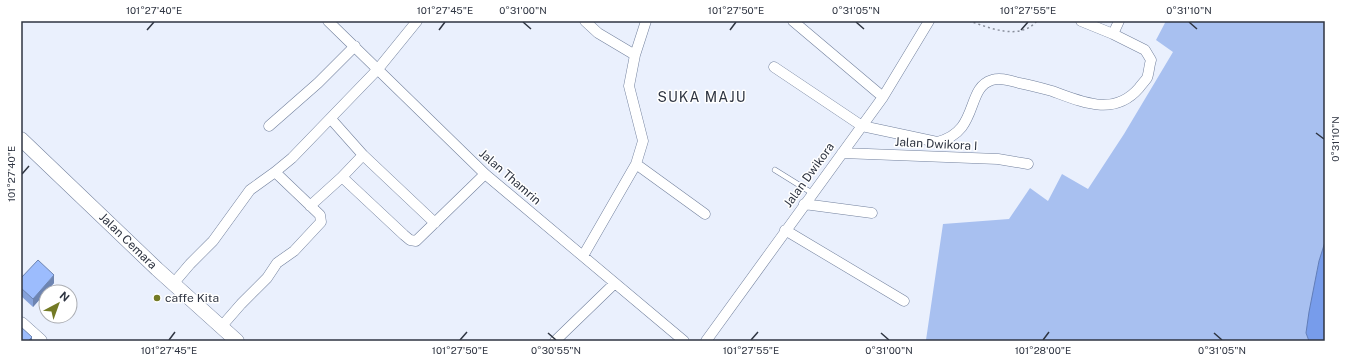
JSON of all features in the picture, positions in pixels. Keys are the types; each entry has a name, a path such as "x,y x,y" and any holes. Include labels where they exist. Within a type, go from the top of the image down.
{"street":[{"name":"Jalan Thamrin","path":"328,21 485,174 684,341"},
{"path":"173,284 213,241 250,190 275,172 331,119 378,69 417,21"},
{"path":"585,21 598,34 636,55"},
{"path":"583,256 636,164 643,141 629,86 646,21"},
{"path":"793,21 883,97"},
{"name":"Jalan Dwikora","path":"706,341 785,230 883,97 928,21"},
{"path":"774,67 862,126 925,141 937,142 946,140 958,133 966,124 977,93 984,85 992,80 1004,79 1044,89 1090,105 1111,104 1131,96 1147,79 1151,60 1145,50 1113,34 1081,21"},
{"path":"1113,34 1119,21"},
{"path":"269,126 318,83 355,46"},
{"path":"331,119 363,155 435,223"},
{"name":"Jalan Cemara","path":"21,139 173,284 236,341"},
{"name":"Jalan Dwikora I","path":"842,153 998,159 1028,164"},
{"path":"310,206 342,177 363,155"},
{"path":"636,164 705,214"},
{"path":"222,327 241,304 267,278 277,263 294,251 321,222 320,216 275,172"},
{"path":"342,177 410,240 416,241 485,174"},
{"path":"804,204 872,213"},
{"path":"785,230 904,301"},
{"path":"554,341 615,283"},
{"path":"21,324 40,341"}],"lane":[{"path":"775,170 812,193"}],"path":[{"path":"969,21 993,29 1016,33 1032,26 1037,21"}],"shaded area":[{"path":"1166,21 1325,21 1325,242 1319,261 1306,333 1309,341 926,340 943,224 1009,219 1030,188 1048,201 1062,174 1088,189 1124,134 1173,52 1156,40"}],"water":[{"path":"1325,242 1325,341 1309,341 1306,333 1309,312 1319,261"}],"building":[{"path":"38,260 54,275 46,284 38,284 38,293 33,299 21,288 21,278"},
{"path":"21,327 32,337 28,341 21,341"}],"place":[{"name":"caffe Kita","path":"157,298"}],"district":[{"name":"SUKA MAJU","path":"702,97"}]}
